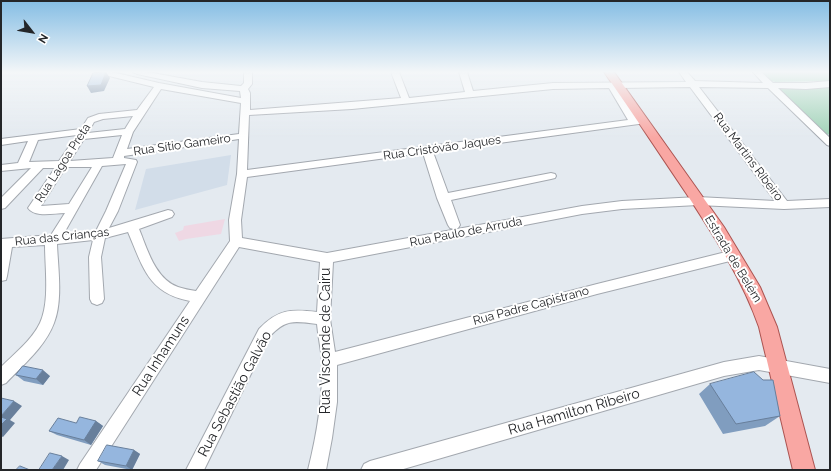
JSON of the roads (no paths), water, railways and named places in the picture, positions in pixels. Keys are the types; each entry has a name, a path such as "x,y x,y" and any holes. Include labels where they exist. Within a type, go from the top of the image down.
{"main road":[{"name":"Estrada de Belém","path":"622,94 639,122 698,201 734,255 752,287 762,308 779,367 804,470"}],"street":[{"path":"97,299 95,257 100,234 132,163 119,157 128,132 153,94"},
{"path":"202,94 245,102"},
{"path":"224,98 229,97 232,94"},
{"path":"236,242 235,220 242,174 246,94"},
{"path":"403,94 406,101"},
{"path":"244,113 478,94"},
{"name":"Rua Martins Ribeiro","path":"701,94 784,205"},
{"path":"780,94 828,140"},
{"name":"Rua Lagoa Preta","path":"74,208 35,210 34,208 63,165 89,121 102,116 140,113"},
{"name":"Rua Cristóvão Jaques","path":"242,174 639,122"},
{"path":"1,142 82,134 128,132"},
{"name":"Rua Sítio Gameiro","path":"1,168 40,164 63,165 99,163 119,157 243,136"},
{"path":"22,165 34,138"},
{"path":"427,150 454,226"},
{"path":"1,378 39,335 46,324 51,307 53,240 74,208 99,163"},
{"path":"1,205 40,164"},
{"path":"443,198 551,176"},
{"name":"Rua Paulo de Arruda","path":"236,242 327,258 582,210 622,205 698,201 784,205 830,203"},
{"name":"Rua das Crianças","path":"4,243 53,240 100,234 132,228 168,214"},
{"path":"132,228 149,264 160,281 169,289 184,294 199,296"},
{"name":"Rua Inhamuns","path":"86,470 199,296 236,242"},
{"path":"1,276 4,243"},
{"name":"Rua Padre Capistrano","path":"329,360 597,289 734,255"},
{"name":"Rua Visconde de Cairu","path":"317,470 324,438 328,402 329,360 323,319 327,258"},
{"name":"Rua Sebastião Galvão","path":"195,470 264,333 273,322 290,315 323,319"},
{"name":"Rua Hamilton Ribeiro","path":"370,470 724,369 759,363 830,376"}]}
